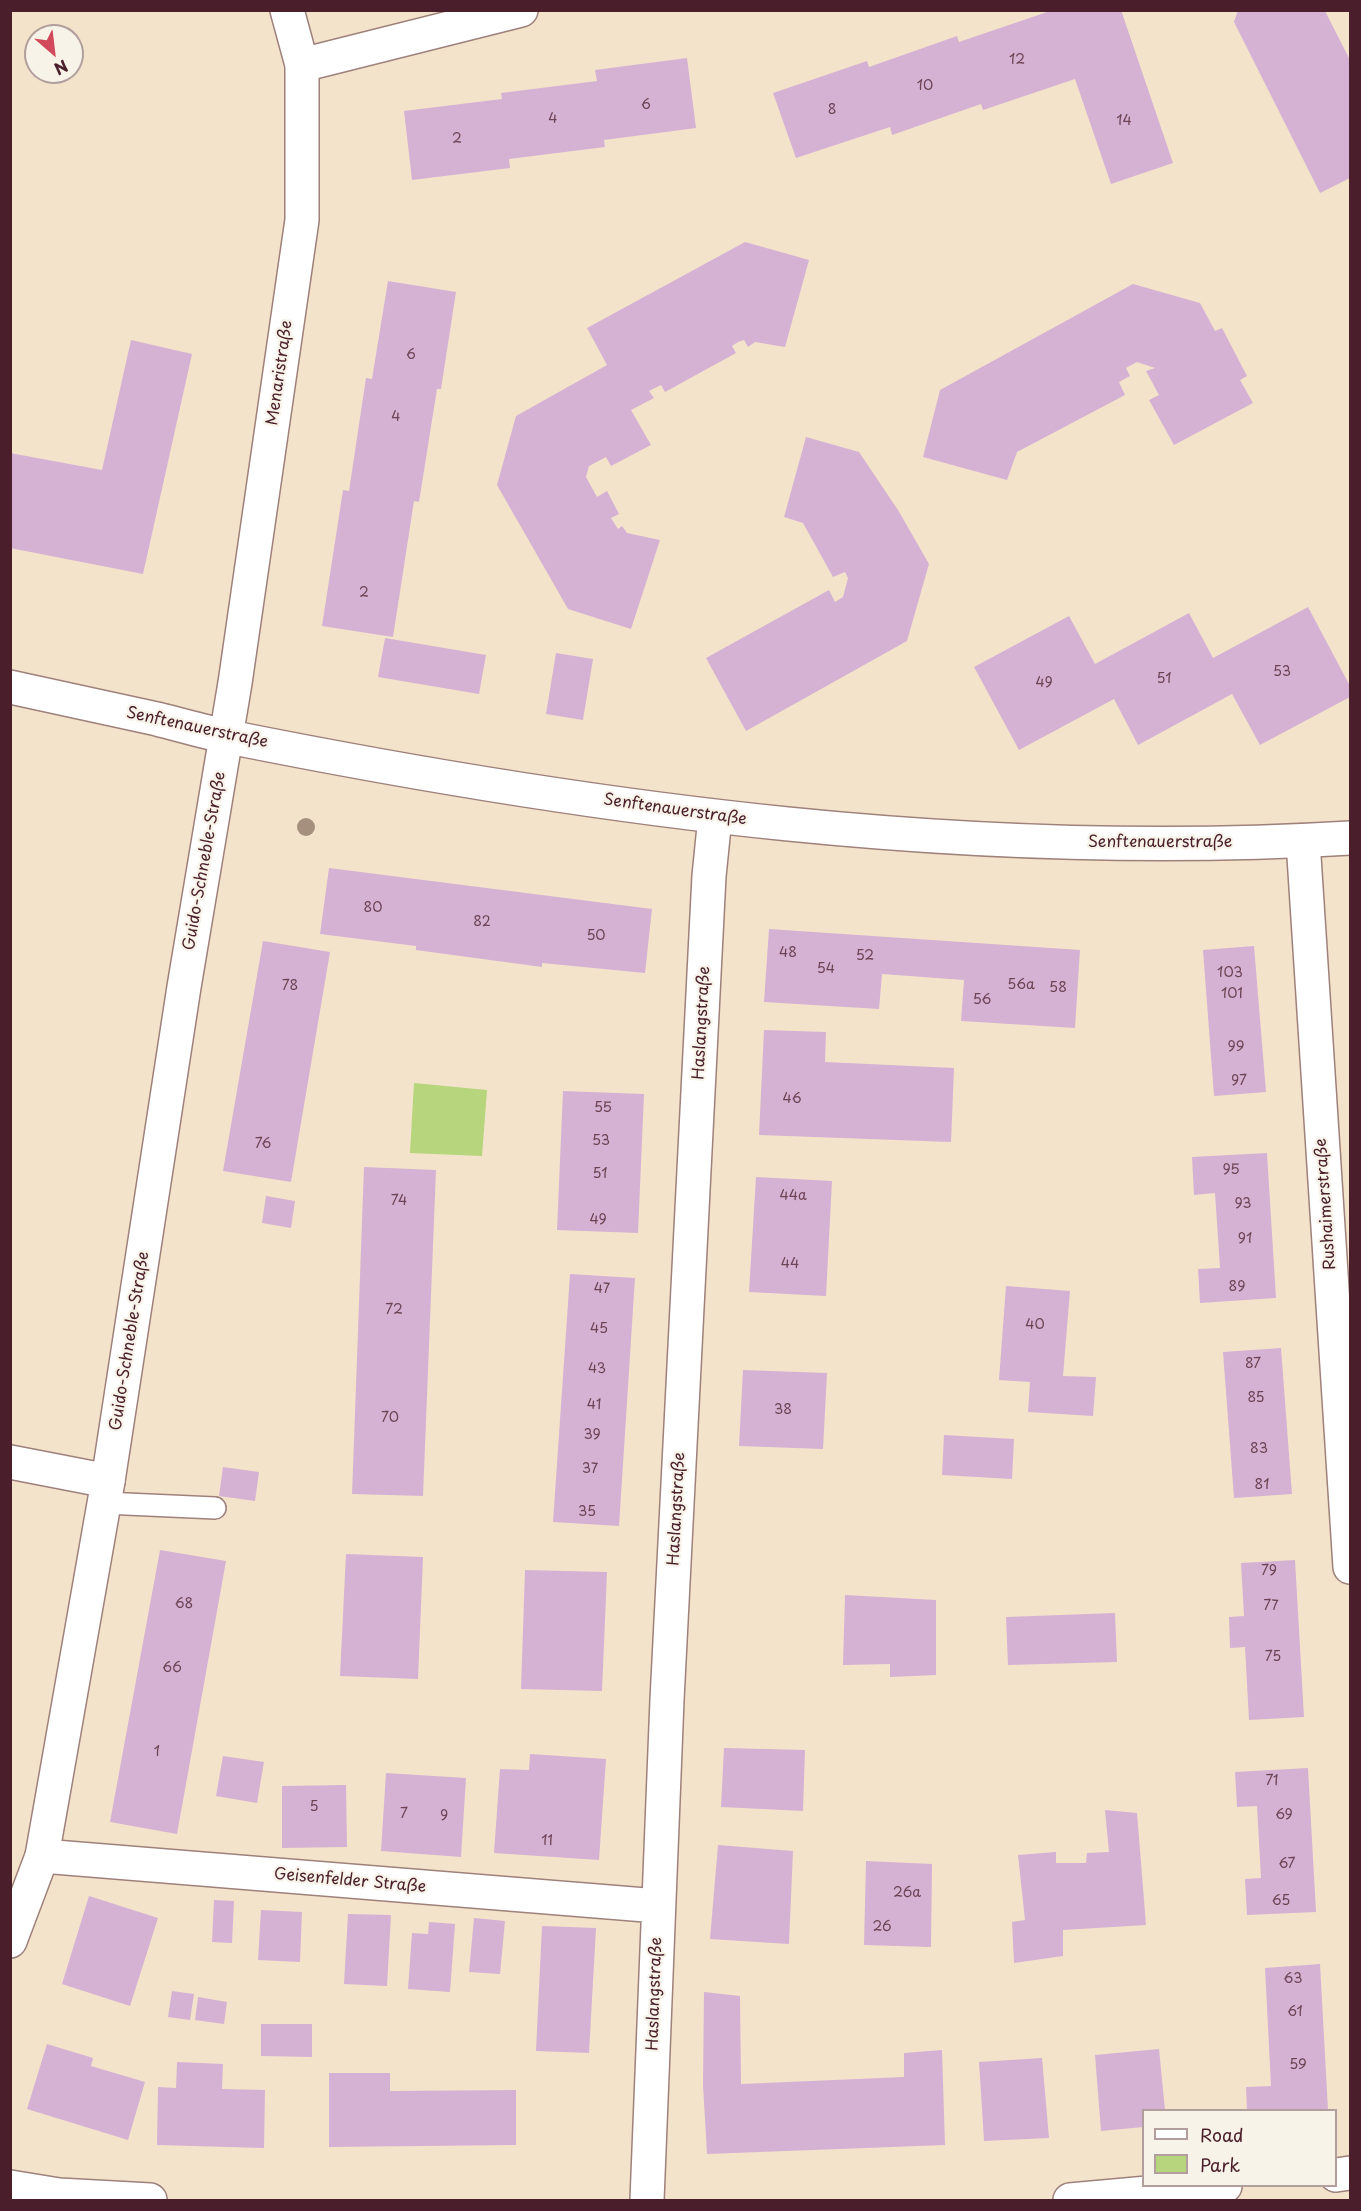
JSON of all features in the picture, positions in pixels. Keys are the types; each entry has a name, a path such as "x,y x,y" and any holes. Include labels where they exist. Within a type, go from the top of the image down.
{"street":[{"name":"Menaristraße","path":"226,736 302,220 302,64 286,10"},
{"path":"302,64 521,10"},
{"name":"Senftenauerstraße","path":"10,687 226,736 448,778 715,818 916,835 1099,845 1350,838"},
{"name":"Guido-Schneble-Straße","path":"10,1941 42,1856 106,1492 184,987 226,736"},
{"name":"Haslangstraße","path":"647,2200 666,1711 709,876 715,818"},
{"name":"Rushaimerstraße","path":"1303,841 1350,1567"},
{"path":"10,1462 106,1492"},
{"name":"Geisenfelder Straße","path":"42,1856 658,1906"},
{"path":"10,2187 59,2195 150,2200"},
{"path":"1070,2200 1214,2187"}],"lane":[{"path":"106,1492 205,1502"}],"green space":[{"path":"414,1083 487,1090 482,1156 410,1153"}],"building":[{"path":"1053,10 1121,10 1173,163 1111,184 1075,79 983,110 981,104 892,135 890,127 796,158 773,93 867,61 869,67 957,36 959,42"},
{"path":"1238,10 1326,10 1350,60 1350,178 1320,193 1234,22"},
{"path":"687,58 696,128 604,140 605,147 509,159 510,168 412,180 404,111 502,99 501,93 597,81 595,70"},
{"path":"745,242 809,260 785,347 755,342 748,347 744,340 738,342 732,346 736,353 665,392 661,385 649,391 654,398 631,410 651,445 611,466 606,457 589,466 586,477 597,497 607,491 619,514 611,518 618,529 622,526 627,533 660,540 631,629 568,609 497,485 516,416 607,365 587,328"},
{"path":"388,281 456,292 441,389 437,389 419,502 414,501 393,637 322,626 343,490 349,491 366,378 372,379"},
{"path":"1133,284 1200,303 1215,331 1222,328 1247,376 1240,380 1253,403 1174,445 1149,400 1159,395 1146,371 1155,368 1137,362 1126,368 1130,376 1119,382 1125,395 1017,452 1007,480 923,457 940,390"},
{"path":"131,340 192,354 143,574 10,548 10,453 102,470"},
{"path":"806,437 859,452 898,510 929,564 907,641 746,731 706,658 829,590 835,602 843,597 848,578 845,572 833,577 803,523 784,517"},
{"path":"1308,607 1350,686 1350,697 1260,745 1232,694 1138,745 1114,699 1019,750 974,667 1069,616 1095,664 1189,613 1213,658"},
{"path":"385,638 486,655 479,694 378,677"},
{"path":"556,653 593,659 583,720 546,714"},
{"path":"329,868 652,909 645,973 542,963 542,967 416,950 416,946 320,934"},
{"path":"769,929 1080,950 1075,1028 961,1021 964,980 882,974 879,1009 764,1002"},
{"path":"263,941 330,952 291,1182 223,1171"},
{"path":"1254,946 1266,1092 1214,1096 1203,950"},
{"path":"764,1030 826,1032 825,1062 954,1068 951,1142 759,1135"},
{"path":"563,1091 644,1094 638,1233 557,1230"},
{"path":"1267,1153 1276,1298 1200,1303 1198,1269 1220,1268 1215,1193 1194,1195 1192,1157"},
{"path":"364,1167 436,1170 423,1496 352,1494"},
{"path":"756,1177 832,1181 826,1296 749,1292"},
{"path":"266,1196 295,1201 291,1228 262,1223"},
{"path":"570,1274 635,1278 619,1526 553,1522"},
{"path":"1006,1286 1070,1291 1063,1376 1096,1377 1093,1416 1028,1412 1030,1382 999,1380"},
{"path":"1281,1348 1292,1494 1234,1498 1223,1352"},
{"path":"743,1370 827,1373 823,1449 739,1446"},
{"path":"944,1435 1014,1439 1012,1479 942,1475"},
{"path":"223,1467 259,1472 255,1501 219,1496"},
{"path":"160,1550 226,1561 177,1834 110,1822"},
{"path":"346,1554 423,1557 418,1679 340,1676"},
{"path":"1295,1560 1304,1717 1249,1720 1245,1647 1230,1648 1229,1617 1244,1616 1241,1563"},
{"path":"525,1570 607,1572 602,1691 521,1689"},
{"path":"845,1595 936,1600 936,1675 890,1677 890,1664 843,1665"},
{"path":"1115,1613 1117,1662 1008,1665 1006,1617"},
{"path":"724,1748 805,1750 803,1811 721,1807"},
{"path":"530,1754 606,1759 599,1860 494,1853 500,1769 529,1770"},
{"path":"223,1756 264,1762 257,1803 216,1796"},
{"path":"1308,1768 1316,1912 1247,1915 1245,1879 1261,1878 1257,1806 1237,1807 1235,1772"},
{"path":"386,1773 466,1778 461,1857 381,1851"},
{"path":"346,1785 347,1847 282,1848 282,1786"},
{"path":"1105,1810 1137,1813 1146,1925 1063,1930 1063,1956 1014,1963 1012,1922 1025,1920 1018,1855 1056,1852 1056,1863 1086,1863 1087,1853 1109,1852"},
{"path":"718,1845 793,1851 789,1944 710,1939"},
{"path":"866,1861 932,1864 931,1947 864,1945"},
{"path":"89,1896 158,1918 130,2006 62,1984"},
{"path":"214,1900 234,1901 232,1943 212,1942"},
{"path":"261,1910 302,1912 300,1962 258,1960"},
{"path":"348,1914 391,1915 387,1986 344,1984"},
{"path":"474,1918 505,1921 500,1974 469,1972"},
{"path":"429,1922 455,1924 450,1992 408,1989 412,1933 428,1934"},
{"path":"542,1926 596,1928 589,2053 536,2051"},
{"path":"1320,1964 1328,2109 1247,2109 1246,2087 1271,2086 1265,1968"},
{"path":"172,1991 194,1994 190,2020 168,2017"},
{"path":"704,1992 740,1996 741,2084 904,2077 904,2053 942,2050 945,2145 707,2154 703,2085"},
{"path":"198,1997 227,2002 224,2024 195,2020"},
{"path":"261,2024 312,2024 312,2057 261,2056"},
{"path":"47,2044 93,2058 91,2066 145,2082 128,2140 27,2109"},
{"path":"1159,2049 1165,2109 1142,2109 1142,2127 1101,2131 1095,2055"},
{"path":"1042,2058 1049,2138 984,2141 979,2062"},
{"path":"177,2062 223,2064 222,2089 265,2090 264,2148 157,2145 158,2087 176,2088"},
{"path":"329,2073 390,2073 390,2091 516,2090 516,2145 329,2147"}]}
